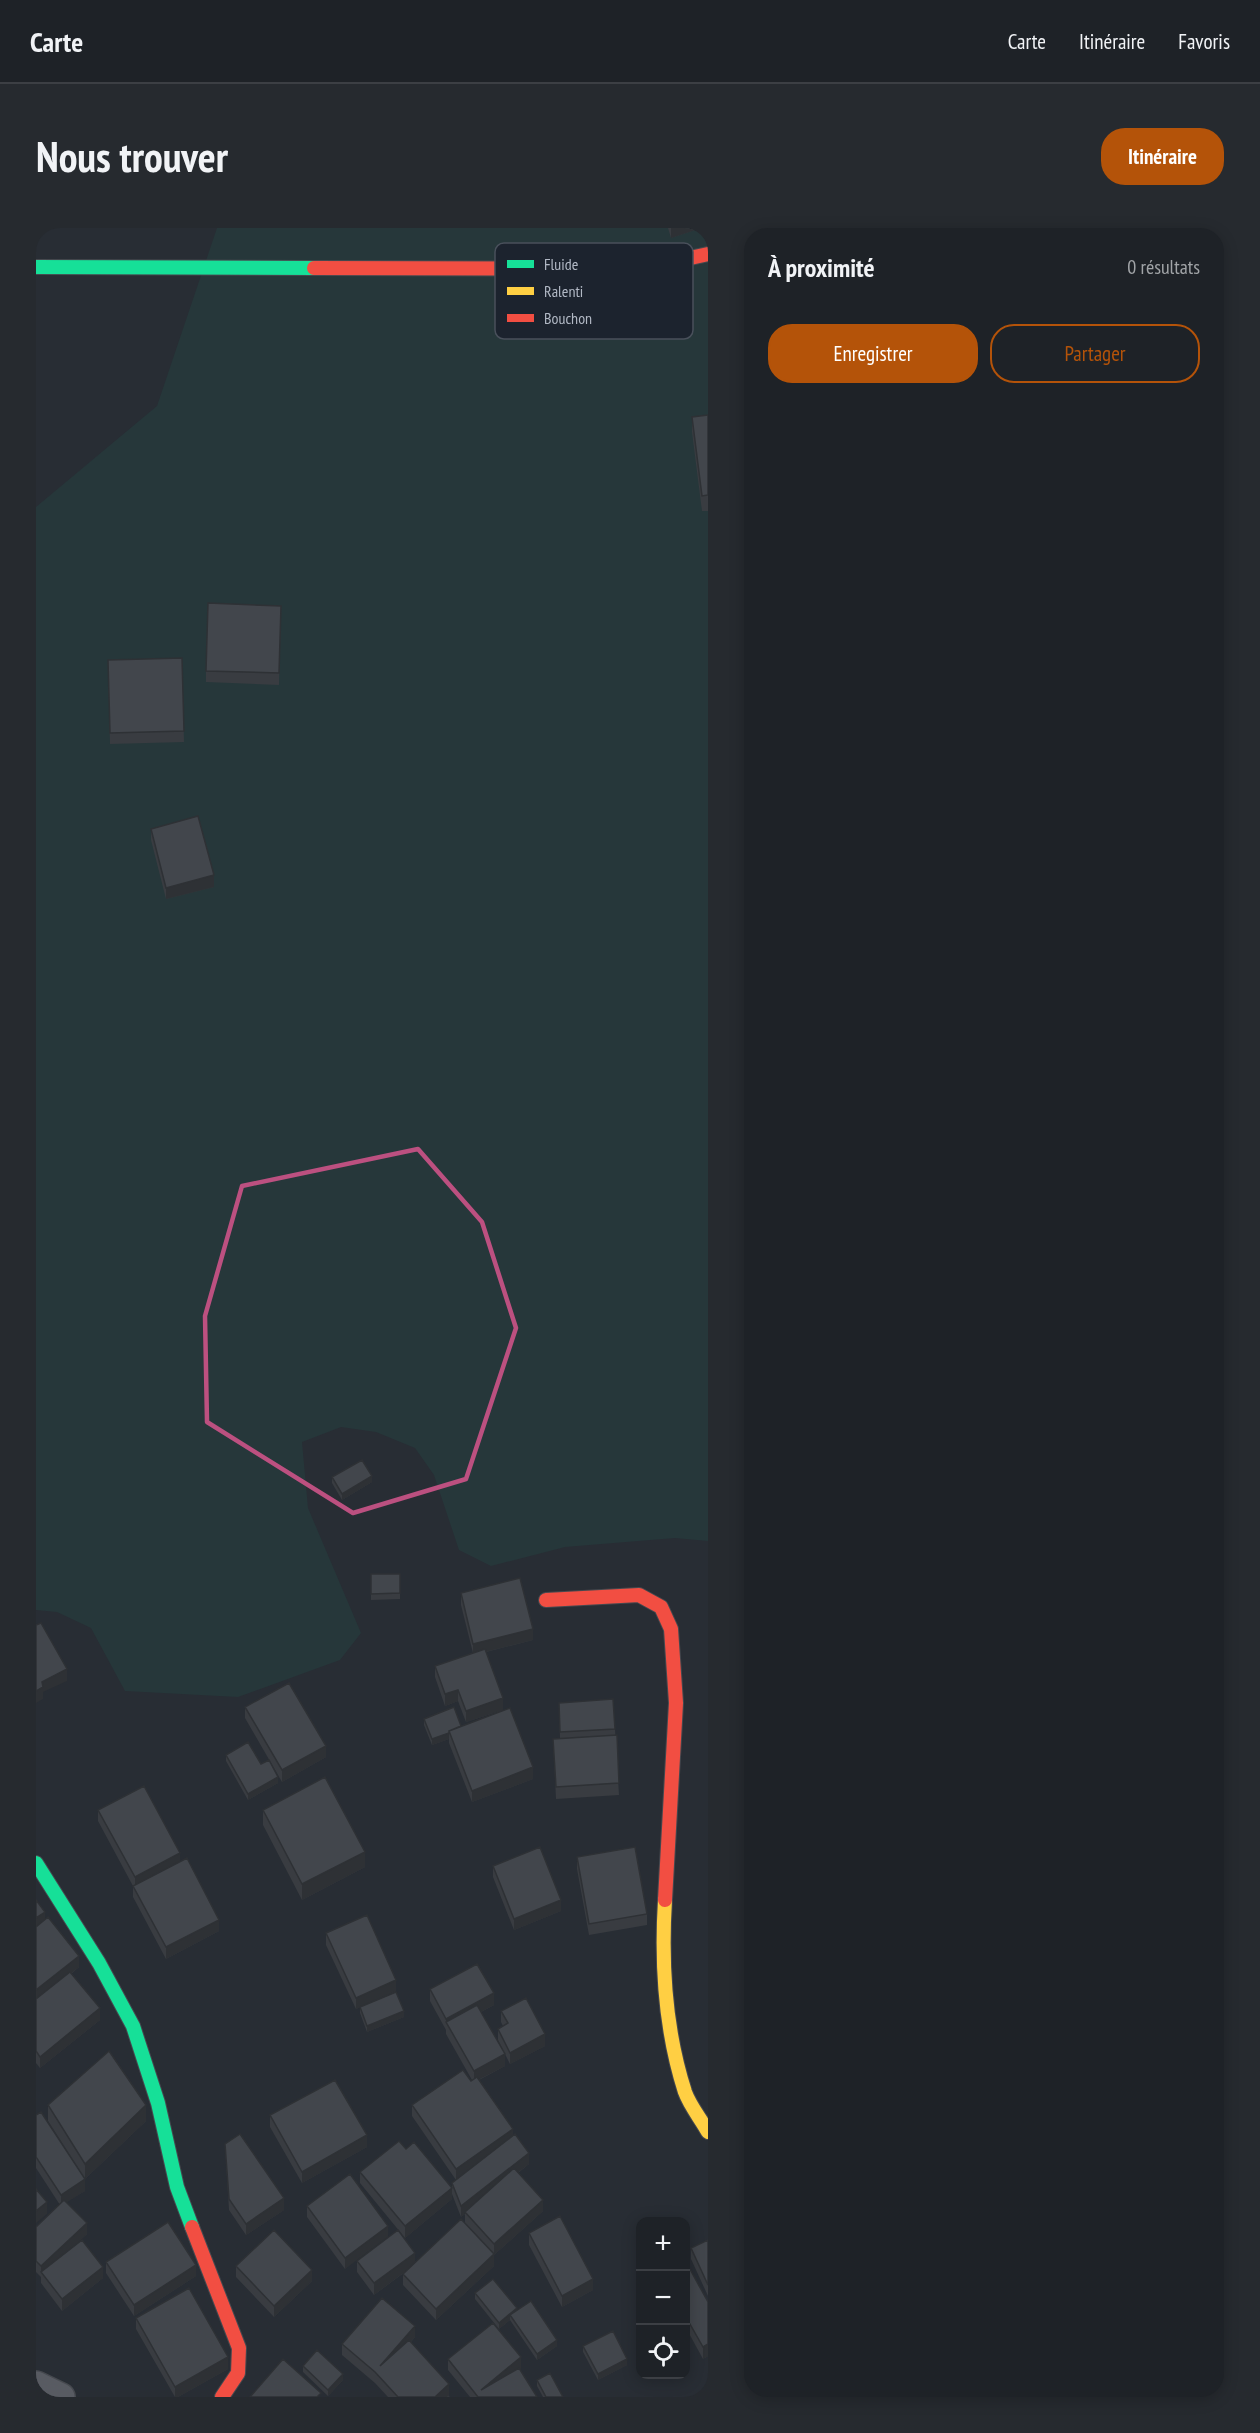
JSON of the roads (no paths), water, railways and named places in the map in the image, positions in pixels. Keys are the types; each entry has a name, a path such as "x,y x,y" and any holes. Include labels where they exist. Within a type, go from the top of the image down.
{"street":[{"path":"693,257 708,254"},
{"path":"36,267 495,269"},
{"path":"546,1600 639,1595 661,1606 671,1629 676,1703 663,1934 668,2023 686,2094 708,2132"},
{"path":"36,1863 99,1963 134,2026 158,2103 177,2187 238,2348 237,2373 222,2397"},
{"path":"36,2385 61,2397"}]}
